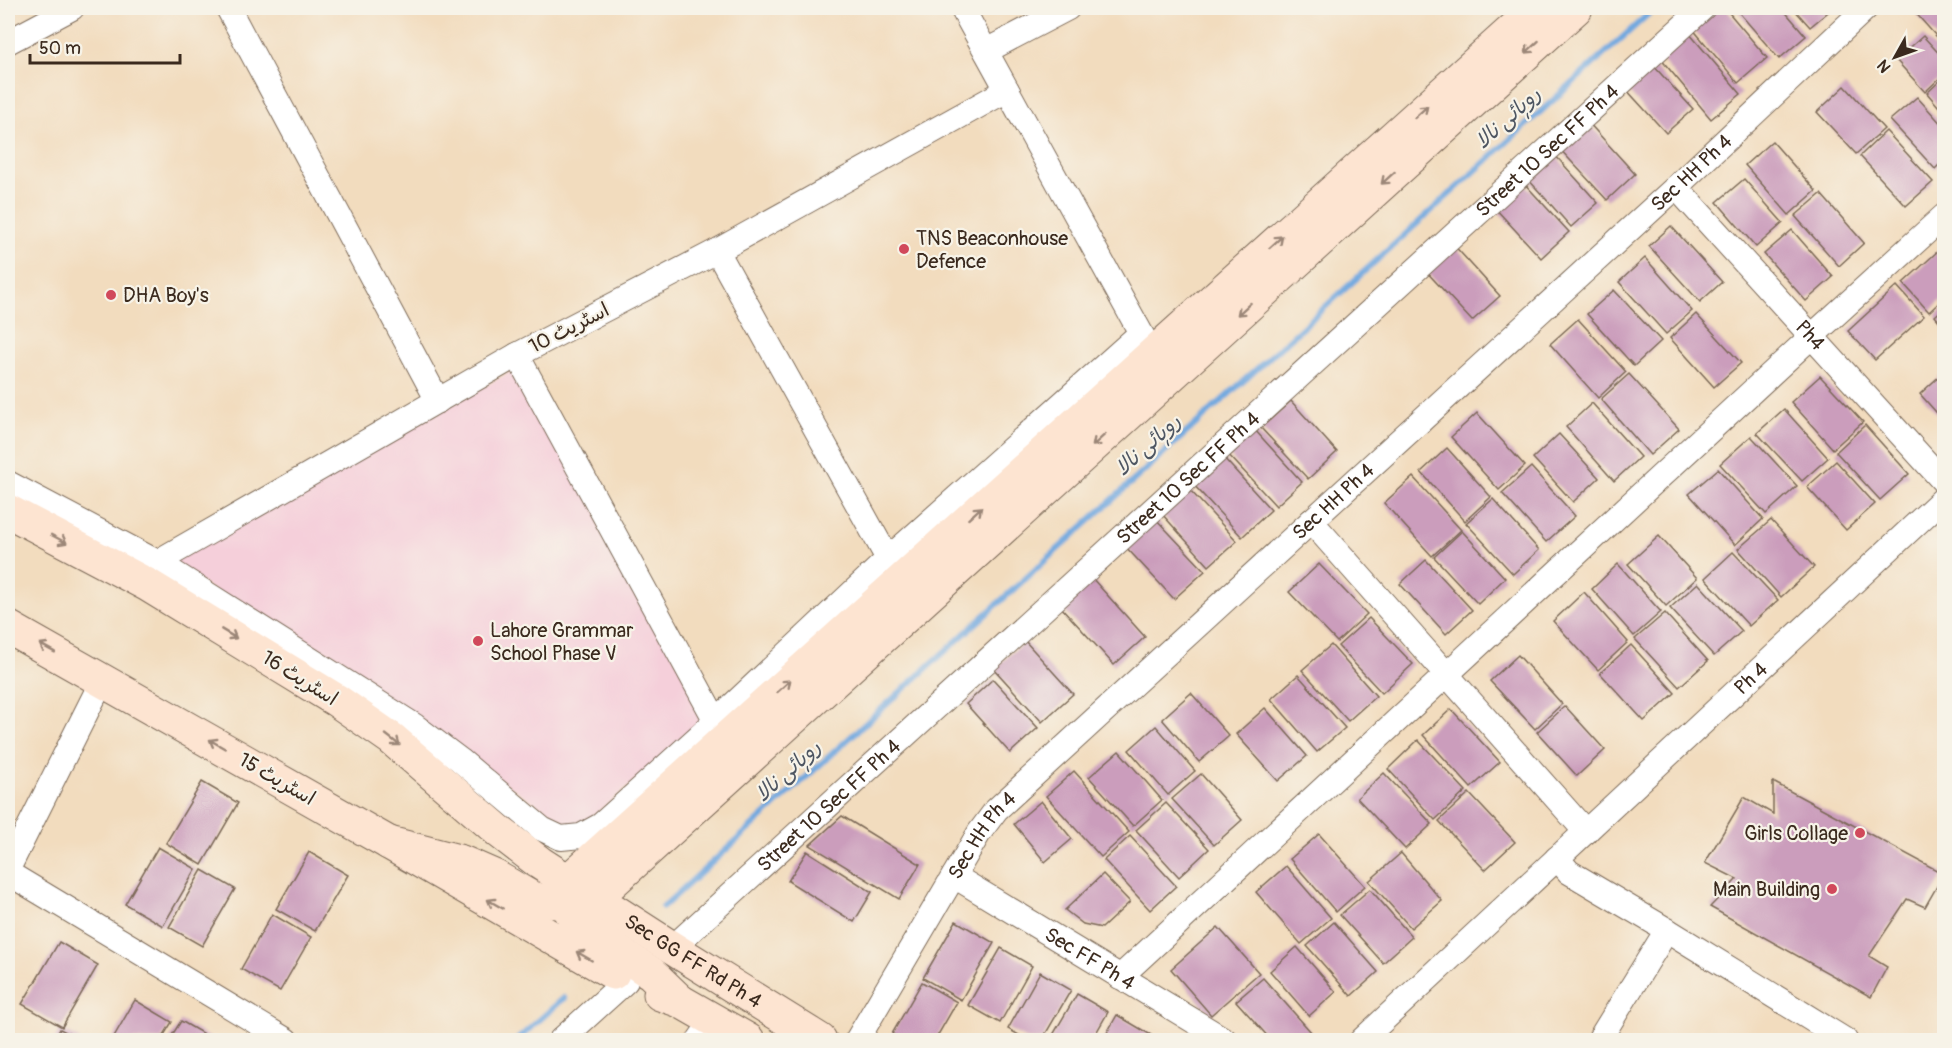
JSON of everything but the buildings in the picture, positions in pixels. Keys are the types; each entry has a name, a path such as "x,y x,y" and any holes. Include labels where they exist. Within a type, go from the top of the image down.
{"main road":[{"path":"748,1041 706,1030 651,973 582,928 574,921 578,894 940,528 1147,344 1537,8"},
{"path":"389,843 462,862 494,876 530,897 578,894 1575,8"},
{"name":"اسٹریٹ 16","path":"8,512 153,574 277,662 392,739 501,833 578,894"},
{"name":"اسٹریٹ 15","path":"8,627 389,843 626,981 680,1001"},
{"name":"Sec GG FF Rd Ph 4","path":"578,894 672,948 820,1041"}],"street":[{"path":"8,42 72,8"},
{"path":"228,8 438,401"},
{"path":"962,8 1147,344"},
{"path":"986,51 1068,8"},
{"name":"Street 10 Sec FF Ph 4","path":"672,948 1703,8"},
{"name":"Sec HH Ph 4","path":"857,1041 979,833 996,810 1676,187 1866,8"},
{"name":"اسٹریٹ 10","path":"153,574 517,355 717,251 1007,90"},
{"name":"Ph4","path":"1676,187 1944,482"},
{"path":"1120,978 1944,216"},
{"path":"717,251 888,559"},
{"path":"517,355 716,721"},
{"path":"8,483 153,574 415,726 460,760 526,818 542,830 561,838 581,836 601,825 716,721 888,559 940,528"},
{"name":"Ph 4","path":"1362,1041 1944,498"},
{"path":"1311,521 1586,832"},
{"path":"103,680 8,871 286,1041"},
{"path":"1557,858 1569,872 1845,1041"},
{"name":"Sec FF Ph 4","path":"954,876 1224,1041"},
{"path":"1599,1041 1667,930"},
{"path":"561,1041 626,981"}],"shaded area":[{"name":"Lahore Grammar School Phase V","path":"519,367 709,721 576,830 170,562"}],"waterway":[{"name":"روہائی نالا","path":"663,907 1655,8"},
{"name":"روہائی نالا","path":"517,1040 564,998"}],"place":[{"name":"TNS Beaconhouse Defence","path":"904,249"},
{"name":"DHA Boy's","path":"111,295"},
{"name":"Lahore Grammar School Phase V","path":"478,641"},
{"name":"Girls Collage","path":"1860,833"},
{"name":"Main Building","path":"1832,889"}]}
